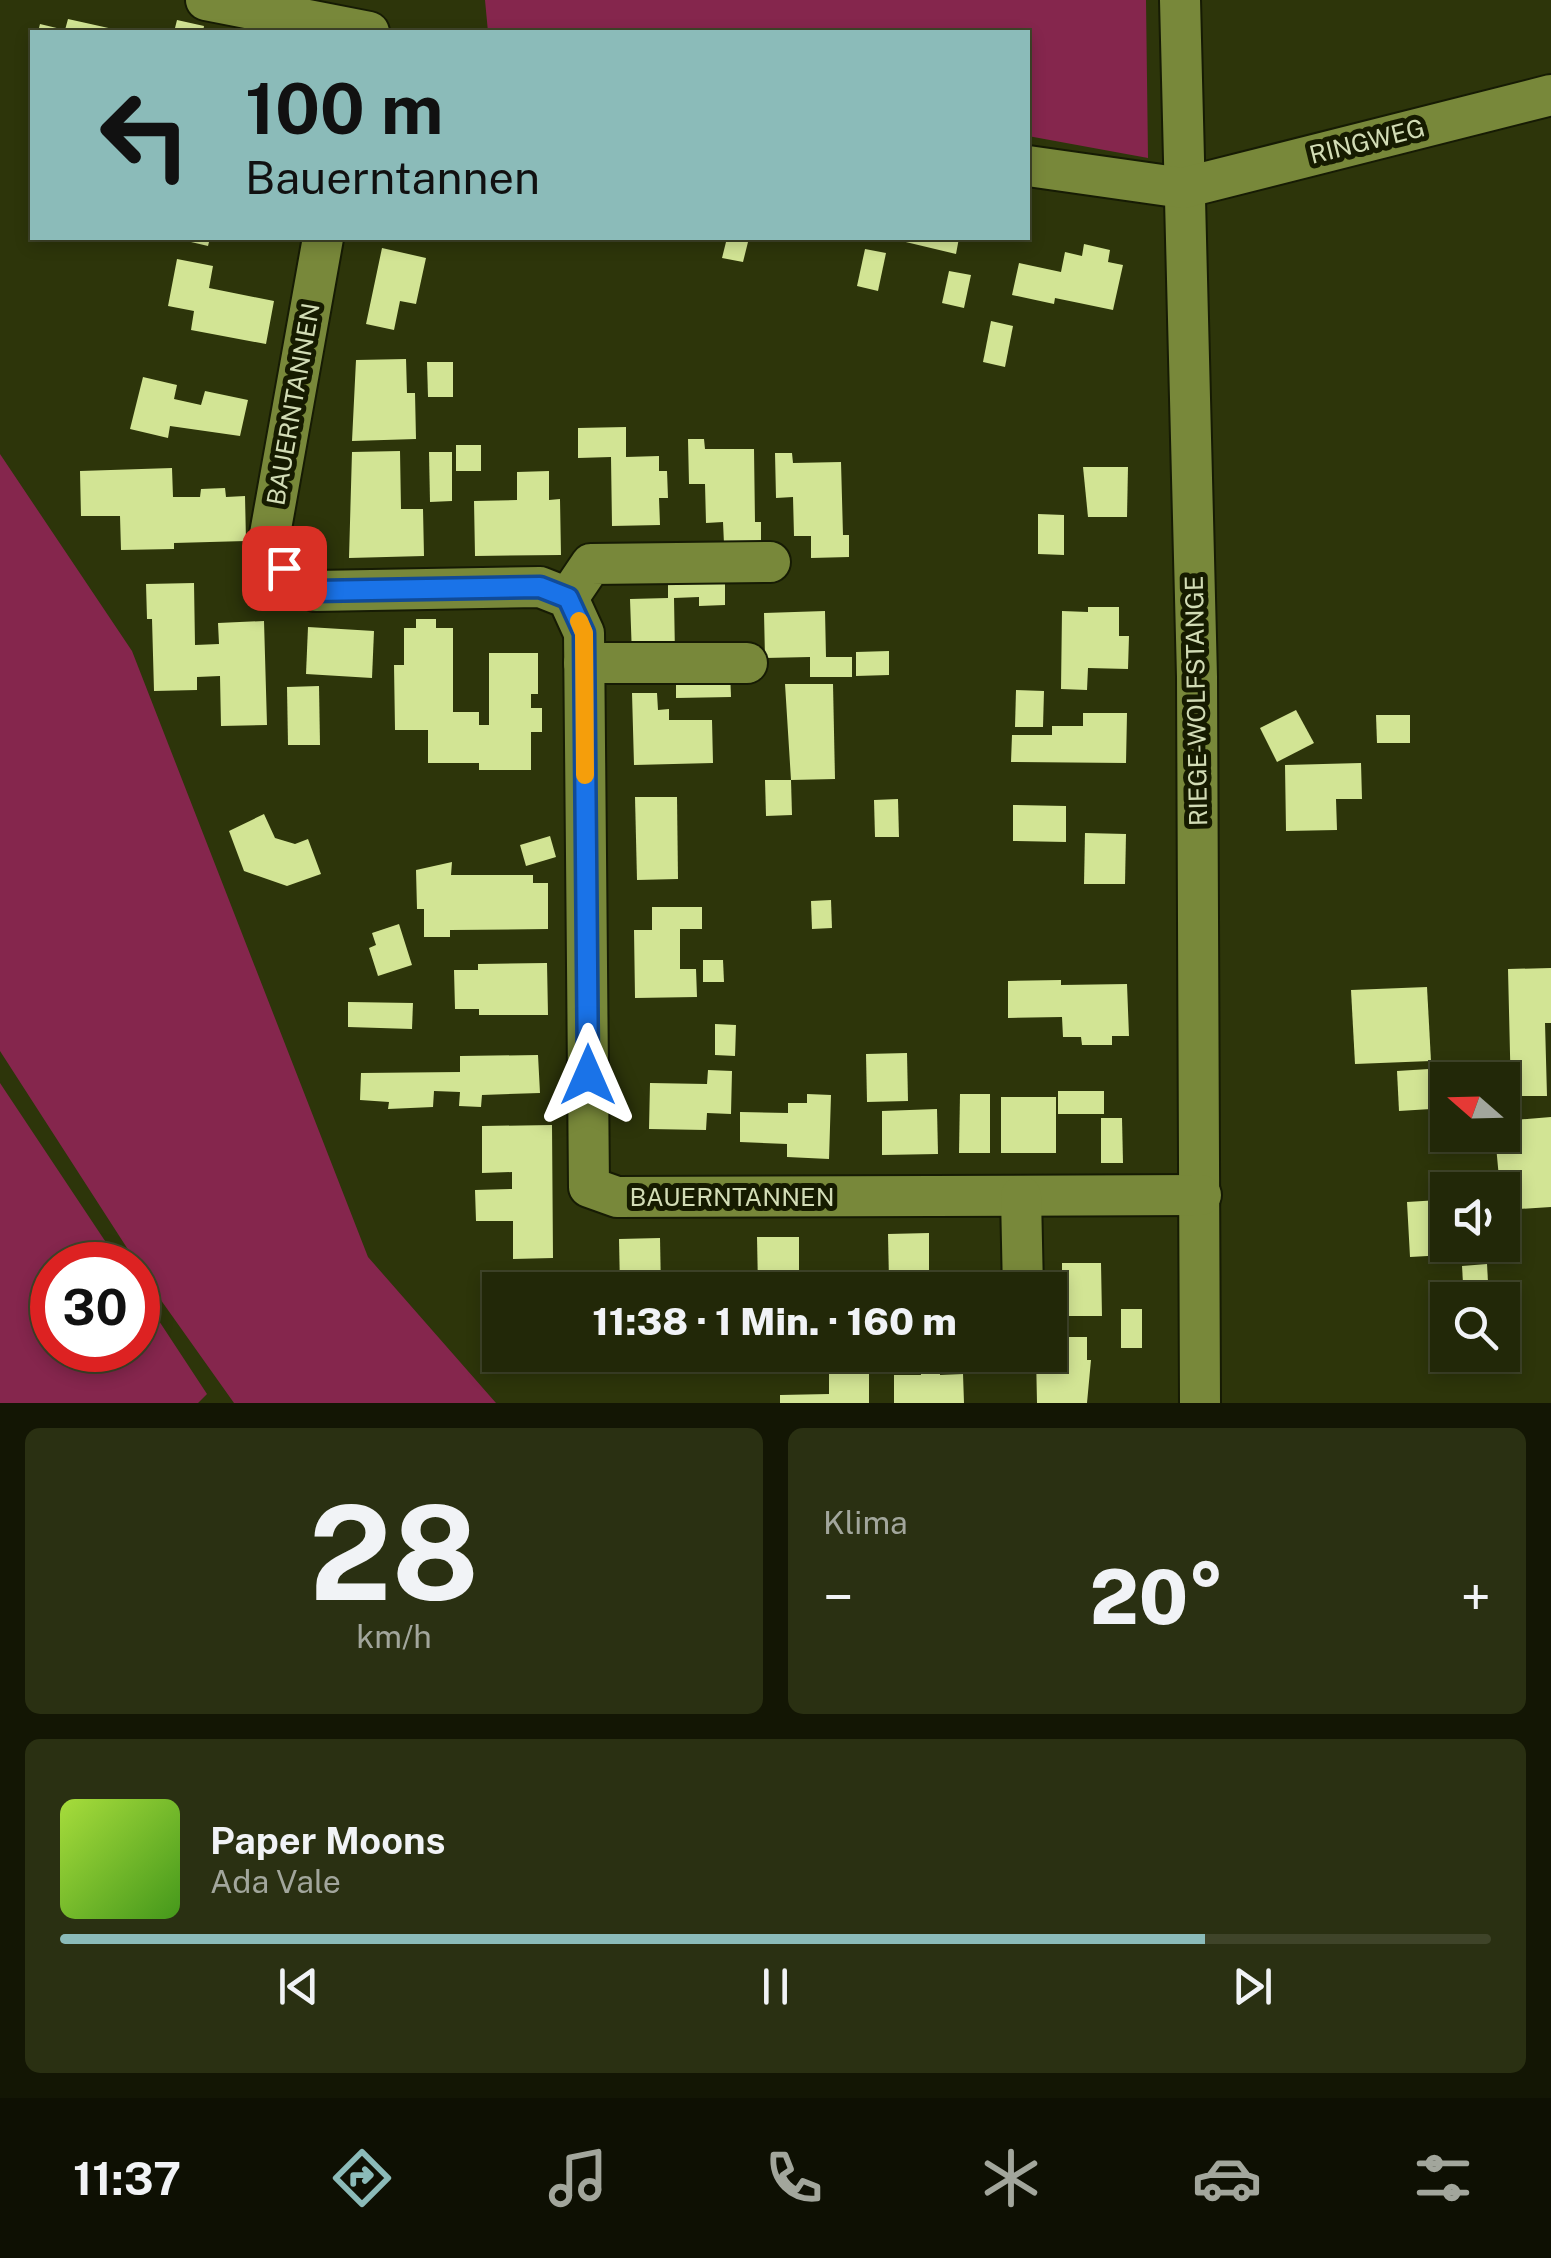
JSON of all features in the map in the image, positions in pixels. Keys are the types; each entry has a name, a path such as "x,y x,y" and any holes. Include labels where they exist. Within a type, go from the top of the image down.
{"street":[{"path":"206,0 355,30"},
{"name":"RIEGE-WOLFSTANGE","path":"1180,0 1197,677 1200,1403"},
{"name":"RINGWEG","path":"1183,188 1551,95"},
{"path":"1030,166 1183,188"},
{"name":"BAUERNTANNEN","path":"323,240 270,534 284,568 316,591 540,587 568,598 584,633 589,1187 617,1198 1201,1195"},
{"path":"568,598 590,564 770,562"},
{"path":"584,663 747,664"},
{"path":"1021,1196 1023,1272"}],"shaded area":[{"path":"485,0 1146,0 1148,158 1030,136 1030,30 488,30"},
{"path":"0,454 132,651 368,1257 496,1403 234,1403 160,1299 160,1242 123,1242 0,1051"},
{"path":"0,1083 106,1242 30,1242 30,1372 160,1372 160,1322 207,1394 198,1403 0,1403"}],"building":[{"path":"68,19 118,30 65,30"},
{"path":"177,20 204,26 203,30 174,30"},
{"path":"40,24 65,30 38,30"},
{"path":"182,240 210,240 208,246"},
{"path":"726,240 748,240 743,262 722,258"},
{"path":"897,240 959,240 956,254"},
{"path":"1084,244 1110,250 1108,262 1123,265 1113,310 1055,298 1054,304 1012,295 1019,263 1061,272 1065,252 1082,256"},
{"path":"382,248 426,258 416,304 400,301 394,330 366,324"},
{"path":"865,249 886,253 878,291 857,286"},
{"path":"177,259 213,266 209,288 274,301 266,344 191,330 194,311 168,306"},
{"path":"949,271 971,275 964,308 942,303"},
{"path":"991,321 1013,326 1005,367 983,362"},
{"path":"406,359 407,393 415,393 416,439 352,441 356,360"},
{"path":"427,362 453,362 453,397 428,397"},
{"path":"143,377 177,385 174,399 201,405 205,391 248,400 240,436 170,426 168,438 130,429"},
{"path":"626,427 626,457 659,456 659,471 667,471 668,498 659,498 660,525 612,526 611,457 578,458 578,428"},
{"path":"688,439 704,439 705,449 754,449 755,522 761,522 761,543 724,544 723,522 706,523 705,484 689,484"},
{"path":"456,445 481,445 481,471 456,471"},
{"path":"400,451 401,509 423,509 424,556 349,558 352,452"},
{"path":"429,452 452,452 452,501 430,502"},
{"path":"775,453 792,453 793,463 841,462 843,535 849,535 849,557 811,558 811,536 794,536 793,497 776,498"},
{"path":"1083,467 1128,467 1127,517 1088,517"},
{"path":"172,468 173,497 200,497 201,489 225,488 226,497 245,496 246,541 174,543 174,549 121,550 120,516 81,516 80,471"},
{"path":"549,471 549,500 560,499 561,555 475,556 474,501 517,500 517,472"},
{"path":"1038,514 1064,515 1064,555 1038,554"},
{"path":"668,574 725,580 725,605 699,606 699,597 674,598 675,655 632,656 630,599 668,598"},
{"path":"194,583 195,645 219,644 218,623 264,621 267,725 221,726 220,676 197,677 197,690 154,691 152,619 147,619 146,584"},
{"path":"1088,607 1119,607 1119,636 1129,636 1128,669 1088,668 1087,690 1061,689 1062,611 1088,612"},
{"path":"825,611 826,657 852,657 852,677 810,677 810,657 765,658 764,613"},
{"path":"416,619 436,619 436,628 453,628 453,712 479,712 479,725 489,725 489,653 538,653 538,694 531,694 531,708 542,708 542,732 531,732 531,770 479,770 479,763 428,763 428,730 395,730 394,665 404,665 404,628 416,628"},
{"path":"308,627 374,631 372,678 306,674"},
{"path":"889,651 889,675 856,676 856,652"},
{"path":"730,671 731,697 676,698 676,672"},
{"path":"785,684 833,684 835,779 791,780"},
{"path":"319,686 320,745 288,745 287,687"},
{"path":"1016,690 1044,691 1043,727 1015,727"},
{"path":"632,693 657,693 658,710 669,709 669,720 712,720 713,763 634,765"},
{"path":"1296,710 1314,743 1277,762 1260,728"},
{"path":"1083,713 1127,713 1126,763 1011,762 1012,735 1052,735 1052,726 1083,726"},
{"path":"1376,715 1410,715 1410,743 1377,743"},
{"path":"1361,763 1362,799 1336,799 1337,830 1286,831 1285,765"},
{"path":"765,780 791,780 792,815 766,816"},
{"path":"635,797 677,797 678,879 637,880"},
{"path":"898,799 899,837 875,837 874,800"},
{"path":"1013,805 1066,806 1066,842 1013,841"},
{"path":"264,814 275,838 295,844 308,839 321,874 287,886 244,871 229,831"},
{"path":"1085,833 1126,834 1125,884 1084,884"},
{"path":"550,836 556,857 526,866 520,845"},
{"path":"452,862 451,875 533,875 533,883 548,883 548,929 450,930 450,937 424,937 424,909 417,909 416,870"},
{"path":"831,900 832,928 812,929 811,901"},
{"path":"652,907 702,907 702,929 680,929 680,969 696,969 697,997 635,998 634,930 652,930"},
{"path":"399,924 412,965 378,976 369,948 376,945 372,933"},
{"path":"703,960 723,960 724,982 703,982"},
{"path":"547,963 548,1015 479,1015 479,1009 455,1009 454,970 478,970 478,964"},
{"path":"1551,968 1551,1023 1545,1023 1547,1096 1520,1096 1520,1062 1510,1062 1508,969"},
{"path":"1061,980 1061,985 1127,984 1129,1036 1112,1036 1112,1045 1082,1045 1081,1037 1063,1037 1062,1017 1008,1018 1008,981"},
{"path":"1427,987 1431,1061 1355,1064 1351,990"},
{"path":"348,1002 413,1003 412,1029 348,1027"},
{"path":"715,1024 736,1025 735,1056 715,1055"},
{"path":"907,1053 908,1101 867,1102 866,1054"},
{"path":"538,1055 540,1093 482,1095 481,1107 459,1106 460,1092 434,1091 433,1107 388,1109 389,1102 360,1100 361,1073 460,1072 460,1056"},
{"path":"1429,1069 1430,1109 1399,1111 1397,1071"},
{"path":"708,1070 732,1071 731,1114 707,1113 706,1130 649,1129 650,1083 707,1084"},
{"path":"1058,1091 1104,1091 1104,1114 1058,1114"},
{"path":"807,1094 831,1095 829,1159 787,1157 787,1144 740,1142 740,1112 788,1113 788,1103 807,1103"},
{"path":"960,1094 990,1094 990,1153 959,1153"},
{"path":"1001,1097 1056,1097 1056,1153 1001,1153"},
{"path":"937,1109 938,1154 882,1155 882,1111"},
{"path":"1551,1117 1551,1207 1520,1209 1520,1172 1498,1172 1497,1152 1520,1152 1520,1120"},
{"path":"1101,1118 1122,1118 1123,1163 1101,1163"},
{"path":"552,1125 553,1258 513,1259 513,1221 476,1221 475,1190 512,1189 512,1172 482,1173 482,1126"},
{"path":"1430,1201 1430,1256 1410,1257 1407,1202"},
{"path":"929,1233 929,1272 889,1272 888,1234"},
{"path":"757,1237 799,1237 799,1272 758,1272"},
{"path":"660,1238 661,1272 620,1272 619,1239"},
{"path":"1062,1263 1101,1263 1102,1316 1067,1316 1067,1272 1062,1272"},
{"path":"1487,1264 1488,1282 1463,1282 1462,1266"},
{"path":"1121,1309 1142,1309 1142,1348 1121,1348"},
{"path":"1067,1337 1087,1337 1087,1360 1091,1360 1087,1403 1037,1403 1036,1372 1067,1372"},
{"path":"829,1372 869,1372 869,1403 780,1403 780,1395 829,1394"},
{"path":"921,1372 963,1374 964,1403 894,1403 894,1375 921,1375"}],"slow traffic":[{"path":"579,621 584,633 585,775"}],"route":[{"path":"284,568 316,591 540,587 568,598 584,633 588,1075"}]}
